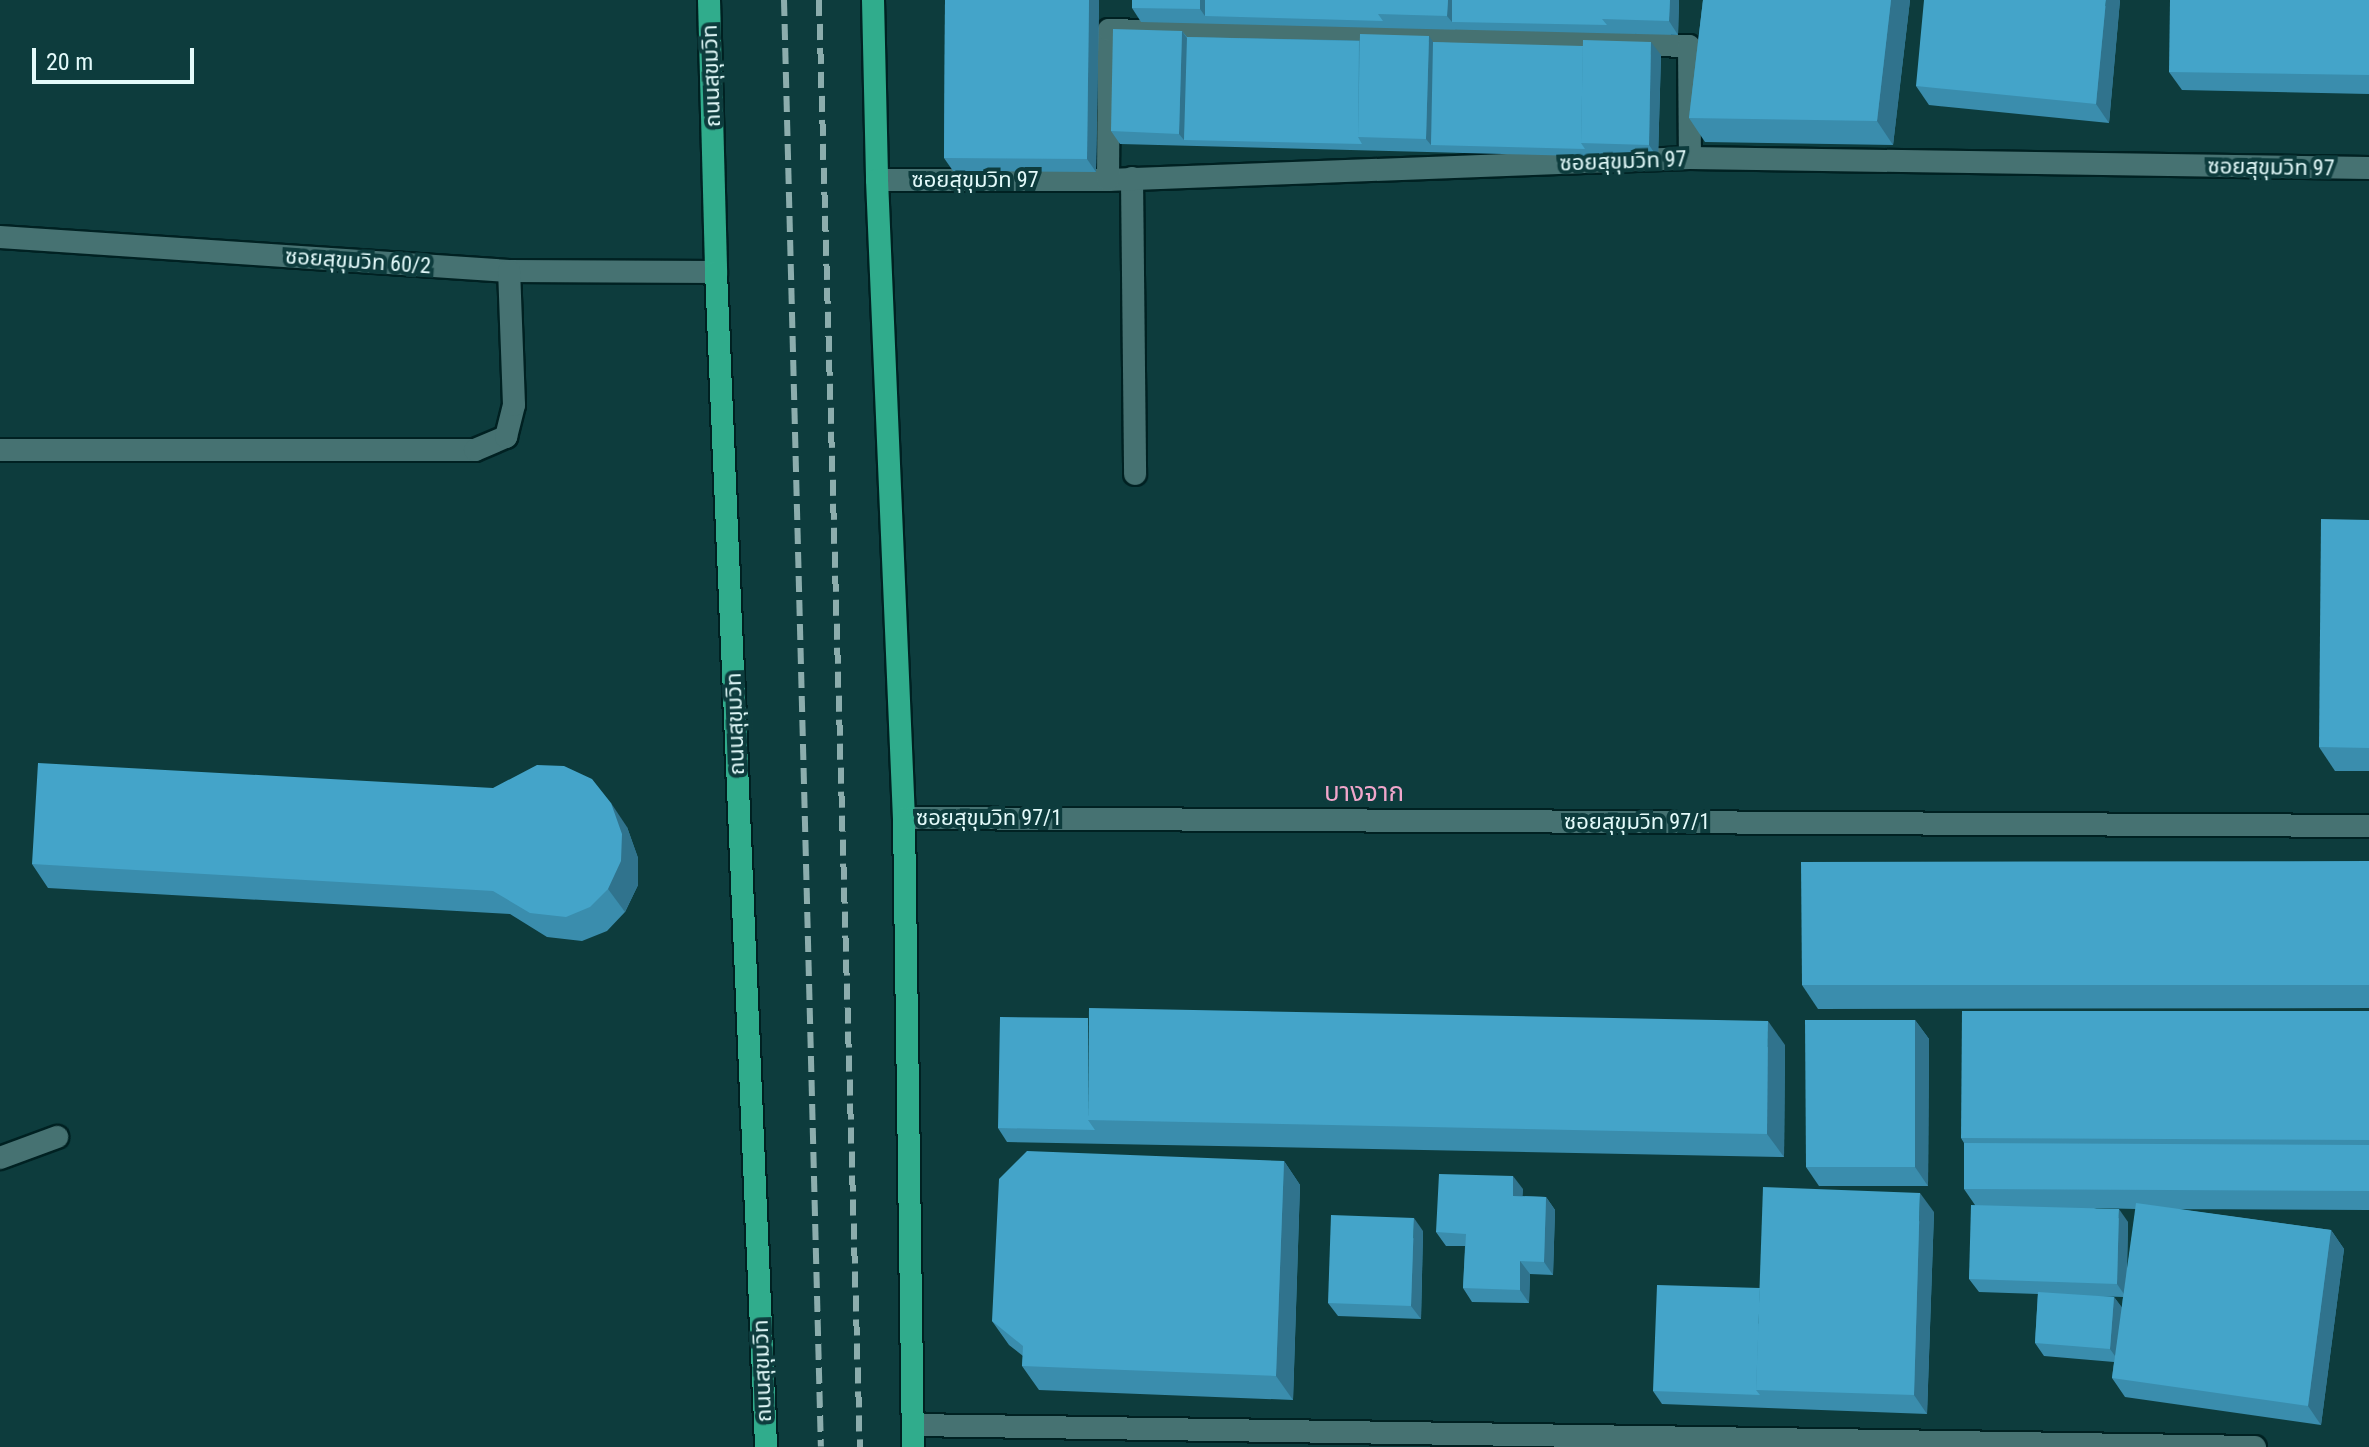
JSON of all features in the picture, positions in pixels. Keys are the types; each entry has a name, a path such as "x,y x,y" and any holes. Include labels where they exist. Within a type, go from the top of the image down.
{"main road":[{"name":"ถนนสุขุมวิท","path":"709,0 716,272 766,1447"},
{"path":"873,0 877,180 904,818 913,1436"}],"street":[{"path":"1108,180 1109,30 1689,46 1690,158"},
{"name":"ซอยสุขุมวิท 97","path":"877,180 1108,180 1690,158 2369,168"},
{"path":"1132,178 1135,474"},
{"name":"ซอยสุขุมวิท 60/2","path":"0,237 509,271 716,272"},
{"path":"0,450 475,450 506,437 514,405 509,271"},
{"name":"ซอยสุขุมวิท 97/1","path":"904,818 2369,826"},
{"path":"0,1158 57,1137"},
{"path":"913,1436 2255,1447"}],"building":[{"path":"945,0 1089,0 1087,159 944,158"},
{"path":"1132,0 1200,0 1200,9 1132,8"},
{"path":"1205,0 1378,0 1378,14 1383,21 1205,16"},
{"path":"1378,0 1448,0 1447,16 1378,14"},
{"path":"1452,0 1602,0 1602,19 1607,25 1452,22"},
{"path":"1602,0 1670,0 1669,21 1602,19"},
{"path":"1703,0 1891,0 1877,121 1689,118"},
{"path":"1924,0 2106,0 2096,104 1916,86"},
{"path":"2170,0 2369,0 2369,75 2169,72"},
{"path":"1113,29 1182,31 1179,134 1111,131"},
{"path":"1360,34 1429,36 1426,139 1358,137"},
{"path":"1187,37 1359,41 1358,137 1362,144 1184,140"},
{"path":"1583,40 1651,42 1649,145 1581,143"},
{"path":"1433,42 1583,46 1581,143 1585,149 1431,145"},
{"path":"2321,519 2369,520 2369,748 2319,747"},
{"path":"38,763 493,788 537,765 564,766 592,779 611,803 622,834 621,861 608,889 590,907 566,917 530,913 493,891 32,864"},
{"path":"2369,861 2369,985 1802,985 1801,862"},
{"path":"1089,1008 1768,1021 1767,1134 1088,1120"},
{"path":"1962,1011 2369,1011 2369,1140 1961,1138"},
{"path":"1000,1017 1088,1018 1088,1120 1095,1130 998,1128"},
{"path":"1805,1020 1915,1020 1915,1167 1806,1167"},
{"path":"1964,1143 2369,1145 2369,1191 1964,1189"},
{"path":"1027,1151 1284,1161 1276,1376 1022,1366 1023,1346 992,1321 999,1179"},
{"path":"1439,1174 1513,1176 1513,1196 1546,1197 1544,1262 1520,1261 1520,1290 1463,1288 1466,1234 1436,1232"},
{"path":"1763,1187 1920,1193 1914,1395 1756,1390"},
{"path":"2136,1203 2331,1230 2308,1406 2112,1378"},
{"path":"1971,1205 2119,1209 2117,1284 1969,1279"},
{"path":"1331,1215 1414,1218 1411,1306 1328,1303"},
{"path":"1657,1285 1760,1288 1756,1390 1760,1395 1653,1391"},
{"path":"2038,1292 2114,1297 2110,1349 2035,1343"}],"railway":[{"path":"784,0 821,1447"},
{"path":"819,0 860,1447"}],"district":[{"name":"บางจาก","path":"1364,793"}]}
